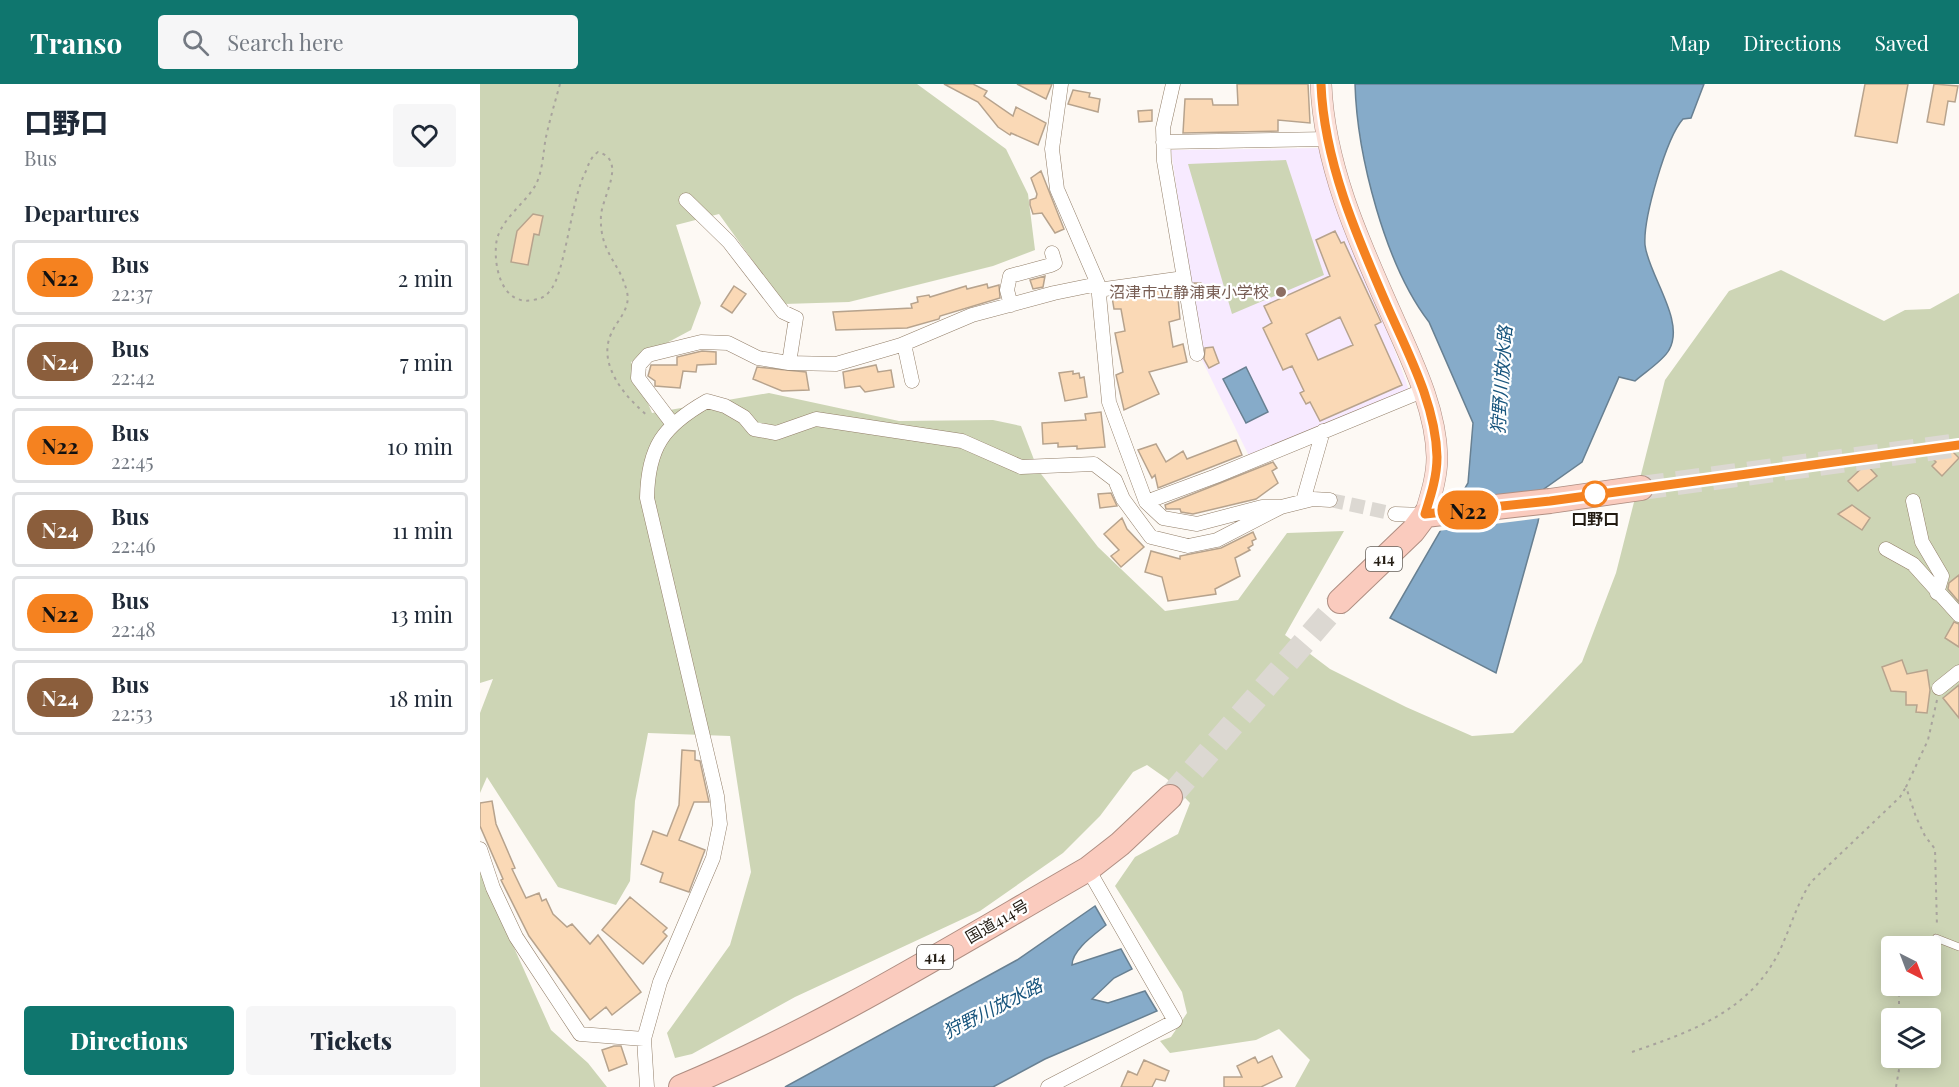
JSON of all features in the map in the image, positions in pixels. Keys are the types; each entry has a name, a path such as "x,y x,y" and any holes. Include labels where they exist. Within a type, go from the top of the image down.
{"highway":[{"path":"1434,513 1550,501 1641,488"},
{"name":"414","path":"1340,601 1434,513"},
{"name":"国道414号","path":"681,1087 744,1061 830,1017 1088,869 1120,844 1170,797"}],"main road":[{"path":"1321,84 1328,139 1354,230 1415,369 1434,428 1437,454 1434,513"}],"street":[{"path":"1061,84 1053,149 1057,189 1078,232 1098,287 1109,402 1146,501 1163,518 1197,524 1262,507 1281,507"},
{"path":"1173,84 1162,128 1163,142 1197,354"},
{"path":"1163,142 1328,139"},
{"path":"689,208 729,242 783,312 796,318 789,363"},
{"path":"1011,304 1006,290 1010,276 1055,263 1052,253"},
{"path":"670,427 638,378 639,365 648,354 701,342 728,343 758,358 789,363 836,364 904,344 972,315 1011,304 1098,287 1184,278"},
{"path":"904,344 912,381"},
{"path":"1146,501 1216,476 1422,391"},
{"path":"647,1087 644,1040 660,982 713,858 720,824 717,796 647,498 651,462 670,427 706,401 725,406 744,417 754,429 776,433 816,419 962,441 1021,467 1094,464 1115,480 1123,499 1151,537 1188,546 1217,540 1281,507 1303,501 1330,500"},
{"path":"1303,501 1323,431"},
{"path":"1913,501 1917,531 1942,576 1937,593"},
{"path":"1395,514 1434,513"},
{"path":"1887,549 1907,559 1959,615"},
{"path":"1939,688 1959,672"},
{"path":"480,849 493,888 516,937 580,1034 644,1040"},
{"path":"1048,1087 1175,1021 1088,869"}],"lane":[{"path":"1941,941 1959,947"}],"path":[{"path":"560,84 537,184 498,234 496,246 502,284 509,295 518,300 530,301 549,292 555,284 561,263 578,186 593,156 598,152 605,154 612,161 614,168 604,194 601,234 627,291 628,303 611,334 610,364 616,381 626,395 670,427"},
{"path":"1632,1052 1697,1028 1721,1015 1754,989 1778,953 1801,898 1811,882 1900,797 1928,740 1939,688"},
{"path":"1906,786 1916,817 1925,836 1935,849 1938,910 1936,936"},
{"path":"1896,1087 1899,1068"}],"shaded area":[{"name":"沼津市立静浦東小学校","path":"1321,148 1409,390 1249,456 1201,358 1171,150"}],"green space":[{"path":"480,84 917,84 1006,149 1028,194 1035,250 993,266 849,302 784,304 719,214 676,225 701,303 691,330 631,362 652,413 769,393 899,421 993,420 1021,426 1038,470 1098,547 1165,611 1238,600 1287,533 1344,531 1285,635 1330,669 1406,707 1472,736 1513,733 1582,662 1616,573 1665,380 1729,291 1781,270 1884,321 1905,310 1930,309 1959,293 1959,1087 1295,1087 1310,1060 1279,1029 1256,1040 1170,1053 1160,1041 1171,1037 1187,1013 1182,992 1115,886 1135,857 1178,834 1190,803 1167,779 1147,765 1133,772 1100,816 1063,853 980,911 795,997 692,1054 675,1058 667,1033 730,945 751,872 730,736 648,733 635,801 630,881 616,905 558,887 487,777 480,793 480,713 493,679 480,683"},
{"path":"1286,160 1324,275 1232,314 1188,164"},
{"path":"480,872 551,1030 588,1063 607,1087 480,1087"}],"water":[{"name":"狩野川放水路","path":"1355,84 1704,84 1691,118 1683,119 1676,129 1663,160 1645,233 1648,257 1673,325 1673,338 1669,350 1635,381 1619,377 1582,462 1544,489 1538,522 1496,673 1390,618 1468,483 1473,423 1429,322 1399,271 1387,240 1376,208 1361,143"},
{"path":"1246,367 1268,412 1246,423 1223,379"},
{"name":"狩野川放水路","path":"1095,906 1106,925 1080,948 1072,965 1121,949 1132,969 1114,978 1092,999 1108,1003 1145,991 1157,1011 1045,1059 993,1087 785,1087 1017,960"}],"pier":[{"path":"1546,491 1541,518 1438,531 1456,498"}],"building":[{"path":"944,84 973,84 987,91 984,96 1013,116 1016,107 1046,123 1038,145 1011,133 1010,135 998,127 978,102"},
{"path":"1017,84 1052,84 1046,99"},
{"path":"1237,84 1308,84 1310,123 1278,120 1278,131 1183,133 1185,99 1212,99 1213,105 1238,105"},
{"path":"1865,84 1908,84 1897,143 1855,136"},
{"path":"1934,84 1958,86 1955,102 1948,101 1944,125 1927,122"},
{"path":"1073,90 1090,93 1089,97 1100,99 1098,112 1068,104"},
{"path":"1152,110 1152,121 1139,122 1138,111"},
{"path":"1041,171 1064,229 1055,233 1042,213 1033,214 1030,205 1030,200 1036,198 1037,194 1031,178"},
{"path":"533,214 543,216 539,235 534,234 528,265 511,262 517,231"},
{"path":"1335,231 1341,243 1344,242 1381,322 1375,325 1402,385 1320,421 1310,402 1306,404 1300,393 1304,391 1292,366 1283,370 1263,328 1272,323 1264,306 1330,276 1316,240","holes":["1340,317 1353,345 1318,360 1306,334"]},
{"path":"1045,276 1043,287 1033,289 1030,280"},
{"path":"1194,283 1201,283 1203,293 1198,294 1198,299"},
{"path":"987,284 988,288 999,285 1000,298 940,316 939,319 907,328 836,330 833,312 912,308 911,304 918,302 917,297 929,295 930,297 966,286 967,289"},
{"path":"734,286 746,294 732,313 721,306"},
{"path":"1177,288 1180,319 1169,322 1173,347 1183,344 1187,362 1149,372 1159,394 1124,410 1116,375 1123,372 1115,333 1125,331 1121,309 1114,309 1112,297"},
{"path":"1213,347 1219,363 1209,368 1204,359 1205,348"},
{"path":"702,351 716,352 716,364 697,365 696,372 683,371 680,388 655,386 655,381 648,376 651,365 677,365 677,357"},
{"path":"876,365 878,372 891,370 894,387 865,392 860,386 845,388 843,372"},
{"path":"757,367 806,372 809,390 782,391 753,379"},
{"path":"1073,371 1073,374 1079,373 1080,378 1084,377 1087,397 1065,401 1059,373"},
{"path":"1101,412 1105,447 1077,449 1077,446 1058,447 1058,443 1043,444 1042,423 1086,420 1085,414"},
{"path":"1940,439 1959,458 1942,476 1932,466 1936,462 1926,452"},
{"path":"1236,440 1242,455 1158,488 1155,475 1152,478 1138,450 1156,444 1166,462 1183,451 1187,459"},
{"path":"1273,462 1277,468 1272,471 1278,483 1256,499 1193,514 1181,512 1180,509 1166,509 1165,505"},
{"path":"1866,464 1877,476 1858,491 1848,481"},
{"path":"1111,493 1117,506 1100,508 1098,494"},
{"path":"1852,505 1870,518 1862,530 1838,514"},
{"path":"1122,518 1127,529 1144,547 1121,567 1111,556 1119,550 1104,534"},
{"path":"1253,532 1256,539 1248,548 1250,550 1235,558 1240,576 1215,589 1216,594 1168,601 1162,577 1145,572 1151,551 1180,559 1180,556 1221,548"},
{"path":"1959,575 1959,602 1948,589 1949,583"},
{"path":"1954,622 1959,624 1959,647 1945,638"},
{"path":"1902,660 1907,674 1927,670 1930,690 1927,713 1916,712 1917,705 1906,705 1906,692 1891,691 1882,667"},
{"path":"1959,685 1959,718 1943,698"},
{"path":"682,750 695,751 695,760 700,761 709,802 694,802 679,840 705,850 689,892 660,882 663,873 641,864 653,831 667,836 679,805"},
{"path":"492,801 496,824 515,868 512,869 526,898 539,893 542,901 546,899 553,914 567,927 572,924 590,944 598,935 641,992 612,1015 606,1007 590,1020 529,936 501,880 503,879 480,826 480,803"},
{"path":"630,897 667,928 663,932 667,936 643,964 602,930"},
{"path":"621,1046 627,1064 609,1071 602,1050"},
{"path":"1272,1056 1282,1077 1261,1087 1224,1087 1224,1077 1242,1077 1237,1066 1255,1057 1258,1063"},
{"path":"1144,1060 1169,1071 1165,1081 1156,1079 1152,1087 1121,1087 1128,1071 1137,1075"}],"tunnel":[{"path":"1641,488 1959,445"},
{"path":"1330,500 1395,514"},
{"path":"1170,797 1340,601"}],"bus line":[{"name":"N22","path":"1321,84 1328,139 1354,230 1415,369 1434,428 1437,454 1436,477 1425,514 1550,501 1959,445"}],"place":[{"name":"沼津市立静浦東小学校","path":"1281,292"},
{"name":"口野口","path":"1595,494"}]}
